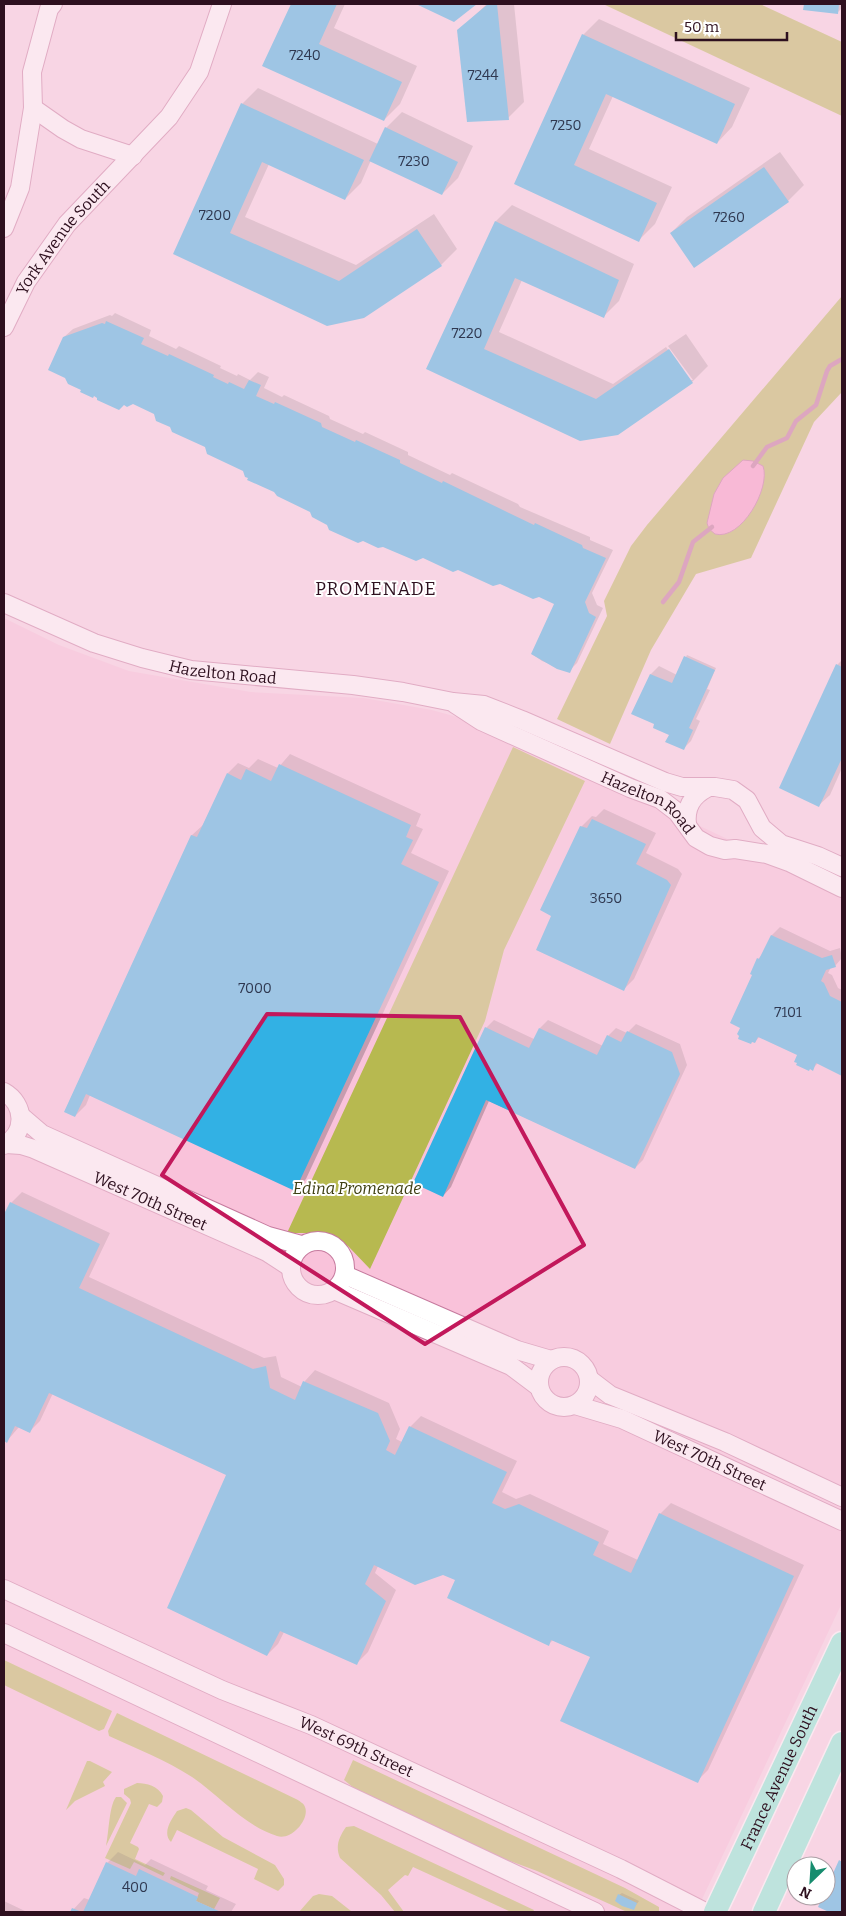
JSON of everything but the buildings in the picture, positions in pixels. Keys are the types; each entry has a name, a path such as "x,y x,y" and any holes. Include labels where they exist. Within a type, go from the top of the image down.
{"main road":[{"name":"France Avenue South","path":"716,1912 842,1643"},
{"path":"764,1912 842,1743"}],"street":[{"path":"4,228 20,188 33,108 32,72 49,9 53,4"},
{"name":"York Avenue South","path":"4,327 26,282 67,224 169,117 199,72 222,4"},
{"path":"33,108 63,130 81,139 133,156"},
{"name":"Hazelton Road","path":"4,603 94,643 142,658 192,670 364,686 453,702 484,705 665,782 682,787 733,790 747,800 762,828 781,844 818,856 842,867"},
{"name":"Hazelton Road","path":"453,702 481,722 660,799 677,812 696,838 710,846 726,850 735,849 767,854 789,862 842,888"},
{"path":"687,825 686,816 690,803 699,792 707,788"},
{"path":"735,849 744,844 748,838 753,824 754,813"},
{"name":"West 70th Street","path":"4,1092 14,1100 21,1116 42,1134 268,1236 302,1246"},
{"path":"5,1144 12,1140 19,1129 21,1116"},
{"name":"West 70th Street","path":"5,1144 21,1145 43,1153 267,1252 290,1267"},
{"path":"309,1241 326,1241 334,1245 344,1258 345,1275 334,1290 319,1295 306,1292 295,1282 290,1267 292,1259 302,1246 309,1241"},
{"path":"345,1275 517,1350 551,1360 567,1357 576,1360 583,1365 589,1379 586,1395 575,1405 567,1408 552,1405 541,1394 539,1386 541,1371 551,1360"},
{"path":"334,1290 511,1366 539,1386"},
{"name":"West 70th Street","path":"589,1379 610,1395 725,1442 842,1497"},
{"name":"West 70th Street","path":"575,1405 622,1419 842,1520"},
{"name":"West 69th Street","path":"4,1588 222,1690 311,1725 621,1869 705,1912"},
{"path":"4,1633 595,1912"}],"highlighted area":[{"path":"267,1014 460,1017 584,1245 425,1344 162,1175"}],"shaded area":[{"path":"743,460 753,461 763,466 763,487 752,511 744,521 735,529 725,534 715,534 709,529 707,523 714,494 723,478"},
{"path":"4,618 59,645 129,671 251,692 364,698 432,710 486,725 842,893 842,1603 696,1912 4,1912"}],"green space":[{"path":"603,4 760,4 842,42 842,116"},
{"path":"842,296 842,392 814,422 751,558 696,574 651,650 610,744 557,719 607,616 604,601 631,546"},
{"name":"Edina Promenade","path":"513,747 585,781 504,950 485,1021 370,1269 348,1246 320,1233 287,1233"},
{"path":"4,1660 112,1711 104,1729 99,1731 4,1685"},
{"path":"117,1713 298,1800 304,1804 306,1810 303,1821 294,1832 283,1837 253,1825 192,1777 162,1760 109,1736 108,1731"},
{"path":"353,1760 625,1888 659,1907 659,1912 627,1912 537,1871 477,1849 360,1793 344,1780"},
{"path":"87,1761 112,1772 103,1782 105,1786 75,1801 66,1810"},
{"path":"137,1783 152,1786 163,1796 162,1802 157,1807 149,1804 130,1843 139,1849 135,1859 165,1873 163,1876 134,1862 130,1869 105,1858 131,1803 130,1799 124,1794 124,1789"},
{"path":"116,1797 121,1797 127,1803 106,1846 111,1813"},
{"path":"186,1808 191,1810 223,1837 275,1865 284,1879 284,1885 278,1891 254,1879 258,1869 177,1830 171,1842 167,1835 170,1822 177,1811"},
{"path":"354,1826 534,1910 533,1912 511,1912 413,1867 408,1876 405,1875 388,1890 404,1912 395,1912 381,1895 340,1858 338,1846 340,1838 346,1827"},
{"path":"171,1876 220,1898 214,1909 196,1901 199,1893 170,1879"},
{"path":"319,1894 332,1896 351,1911 299,1912 313,1896"}],"waterway":[{"path":"753,466 767,447 787,438 796,421 816,405 827,371 830,366 842,359"},
{"path":"663,602 679,582 693,542 712,527"}],"district":[{"name":"PROMENADE","path":"376,589"}]}
